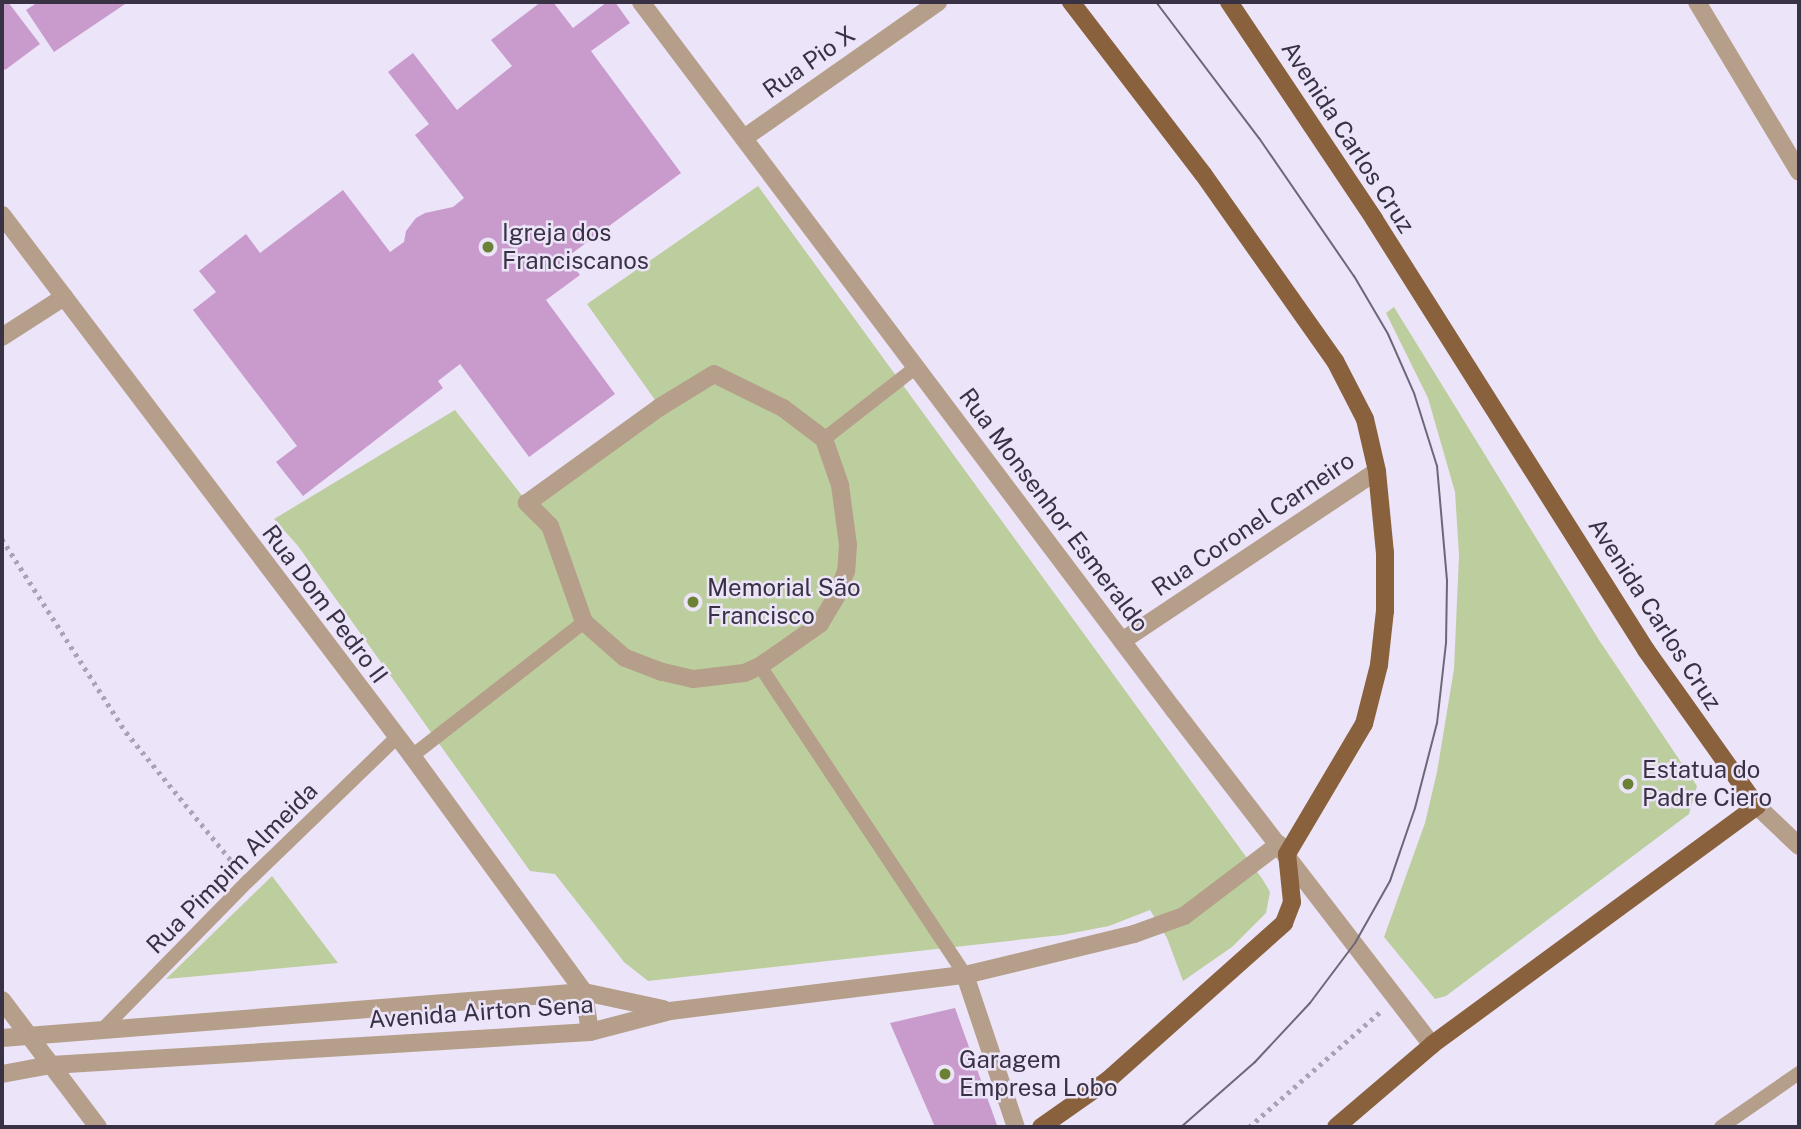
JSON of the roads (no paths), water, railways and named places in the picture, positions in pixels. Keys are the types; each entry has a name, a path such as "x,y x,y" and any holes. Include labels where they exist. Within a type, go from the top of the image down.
{"main road":[{"path":"1041,1127 1108,1080 1284,923 1292,902 1283,849 1364,724 1379,665 1385,611 1385,553 1377,471 1365,419 1335,361 1203,174 1071,2"},
{"name":"Avenida Carlos Cruz","path":"1229,2 1374,219 1646,650 1757,806"},
{"path":"1336,1127 1432,1045 1757,806"}],"street":[{"name":"Rua Monsenhor Esmeraldo","path":"641,2 1122,641 1432,1045"},
{"name":"Rua Pio X","path":"744,138 938,2"},
{"path":"1697,2 1799,172"},
{"name":"Rua Dom Pedro II","path":"2,215 395,739 412,756 584,992 590,1032"},
{"path":"2,337 64,297"},
{"path":"715,374 783,408 824,439 840,485 848,545 846,570 836,597 820,624 760,666 744,673 693,679 625,658 584,622 550,526 527,503 660,407 715,374"},
{"name":"Rua Coronel Carneiro","path":"1122,641 1377,471"},
{"path":"1757,806 1799,846"},
{"path":"670,1010 965,975 1134,934 1184,916 1283,849"},
{"path":"965,975 1016,1127"},
{"name":"Avenida Airton Sena","path":"2,1038 584,992 670,1010"},
{"path":"2,1000 97,1127"},
{"name":"Avenida Airton Sena","path":"2,1074 51,1065 590,1032 670,1010"}],"lane":[{"path":"824,439 916,367"},
{"path":"412,756 584,622"},
{"path":"760,666 965,975"},
{"name":"Rua Pimpim Almeida","path":"102,1031 248,881 395,739"},
{"path":"1721,1127 1799,1073"}],"tram line":[{"path":"1156,2 1259,138 1354,276 1388,334 1414,393 1437,466 1447,581 1446,643 1437,723 1415,808 1390,881 1355,943 1310,1003 1255,1062 1181,1127"}],"place":[{"name":"Igreja dos Franciscanos","path":"488,247"},
{"name":"Memorial São Francisco","path":"693,602"},
{"name":"Estatua do Padre Ciero","path":"1628,784"},
{"name":"Garagem Empresa Lobo","path":"945,1074"}]}
